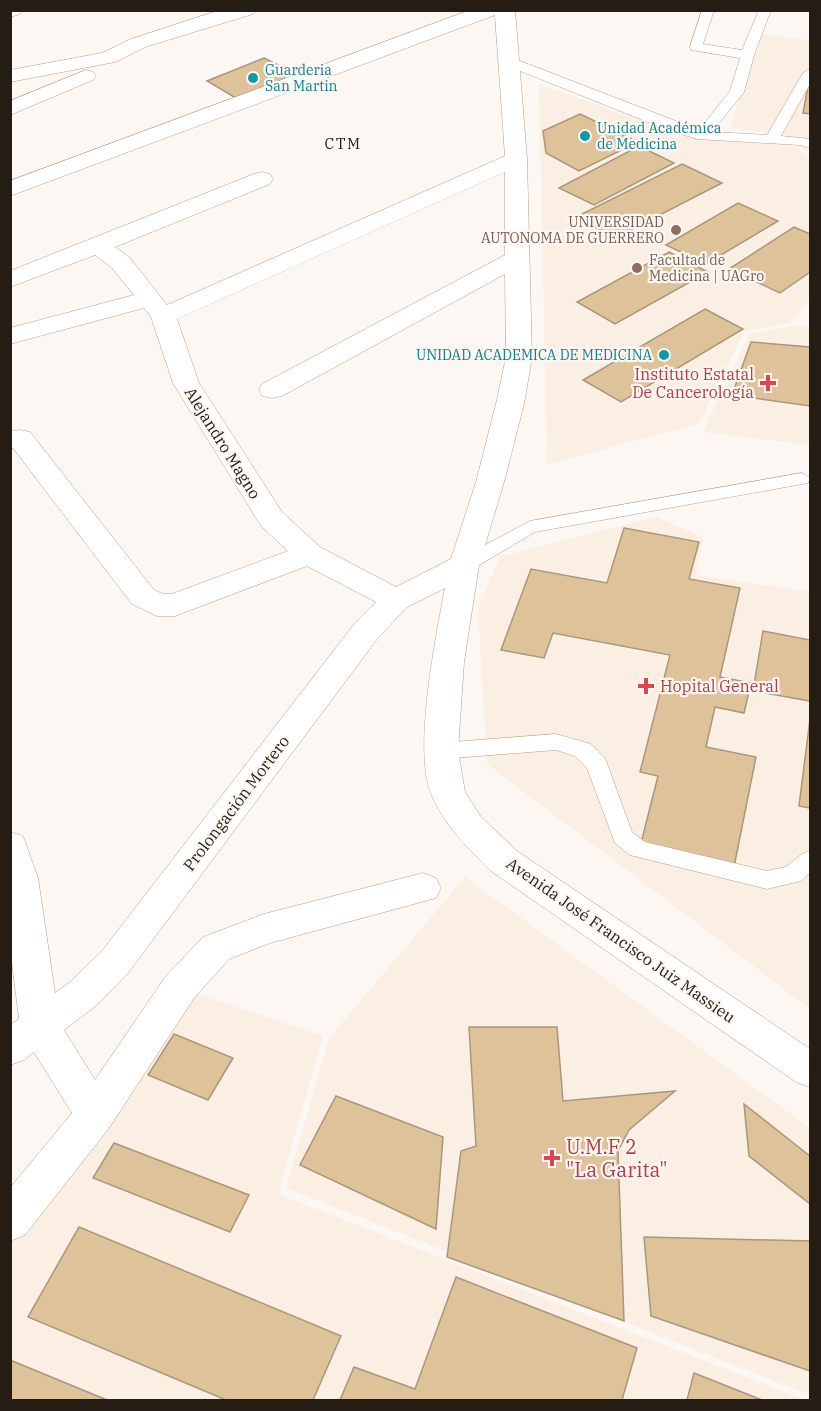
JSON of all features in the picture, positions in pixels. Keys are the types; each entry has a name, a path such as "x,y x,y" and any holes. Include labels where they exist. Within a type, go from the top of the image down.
{"street":[{"path":"10,76 108,58 138,43 246,10"},
{"path":"10,189 490,10"},
{"name":"Avenida José Francisco Juiz Massieu","path":"505,10 516,159 519,357 510,404 490,482 464,564 448,662 441,751 448,794 470,827 504,861 810,1070"},
{"path":"10,109 77,81 94,72 108,58"},
{"path":"10,336 156,308 516,159"},
{"path":"10,280 262,179"},
{"name":"Alejandro Magno","path":"97,245 121,263 156,308 186,383 271,519 309,554 396,600"},
{"path":"272,390 519,257"},
{"path":"10,440 20,438 142,597 157,605 175,605 309,554"},
{"name":"Prolongación Mortero","path":"25,1038 83,994 115,962 366,631 396,600 464,564"},
{"path":"10,846 20,878 25,1038 95,1115"},
{"path":"10,1221 95,1115 180,987 216,948 264,929 423,888"}],"lane":[{"path":"708,10 696,47 747,55"},
{"path":"702,136 737,92 747,55 765,10"},
{"path":"510,62 668,125 702,136 802,141 810,144"},
{"path":"771,140 810,73"},
{"path":"464,564 530,527 802,479"},
{"path":"441,751 556,742 583,750 597,764 623,837 638,849 767,880 793,874 810,860"}],"shaded area":[{"path":"760,34 810,40 810,155 784,135 730,128"},
{"name":"UNIVERSIDAD AUTONOMA DE GUERRERO","path":"539,85 685,135 797,147 810,160 810,300 789,323 744,331 699,424 547,464"},
{"name":"Instituto Estatal De Cancerología","path":"798,325 810,327 810,445 703,432 749,334"},
{"name":"Hopital General","path":"656,517 703,537 696,575 810,592 810,1009 487,764 478,608 500,557"},
{"name":"U.M.F 2 \"La Garita\"","path":"465,877 810,1128 810,1395 286,1188 329,1038"},
{"path":"197,994 323,1036 278,1194 804,1400 11,1400 10,1230"}],"building":[{"name":"Guarderia San Martin","path":"264,58 298,75 239,100 207,81"},
{"path":"810,75 810,114 803,113"},
{"name":"Unidad Académica de Medicina","path":"580,114 638,142 579,171 546,153 543,131"},
{"path":"639,146 674,163 594,205 559,188"},
{"path":"682,164 722,183 615,238 576,217"},
{"path":"738,203 778,221 706,264 666,245"},
{"path":"794,227 810,234 810,272 780,293 729,269"},
{"name":"UNIDAD ACADEMICA DE MEDICINA","path":"669,252 708,272 615,324 577,302"},
{"name":"UNIDAD ACADEMICA DE MEDICINA","path":"705,309 743,329 621,402 583,380"},
{"path":"751,342 810,347 810,406 732,395"},
{"path":"624,528 699,542 689,579 740,588 720,677 751,683 744,713 715,707 706,747 756,757 734,867 640,847 658,776 640,772 670,655 553,633 544,658 501,650 531,569 607,583"},
{"path":"763,631 810,640 810,701 753,691"},
{"path":"810,719 810,808 799,806"},
{"path":"469,1027 557,1027 563,1101 675,1091 629,1130 618,1151 624,1321 447,1257 461,1151 476,1146"},
{"path":"174,1034 233,1058 208,1100 148,1075"},
{"path":"336,1096 443,1137 436,1229 300,1165"},
{"path":"744,1104 810,1156 810,1204 749,1156"},
{"path":"114,1143 249,1195 230,1232 93,1178"},
{"path":"79,1227 341,1336 313,1400 226,1400 28,1317"},
{"path":"644,1237 810,1241 810,1371 651,1316"},
{"path":"456,1277 637,1348 622,1400 340,1400 354,1367 415,1389"},
{"path":"10,1360 107,1400 10,1400"},
{"path":"694,1373 762,1400 687,1400"}],"place":[{"name":"Guarderia San Martin","path":"253,78"},
{"name":"Unidad Académica de Medicina","path":"585,136"},
{"name":"UNIVERSIDAD AUTONOMA DE GUERRERO","path":"676,230"},
{"name":"Facultad de Medicina | UAGro","path":"637,268"},
{"name":"UNIDAD ACADEMICA DE MEDICINA","path":"664,355"},
{"name":"Instituto Estatal De Cancerología","path":"768,383"},
{"name":"Hopital General","path":"646,686"},
{"name":"U.M.F 2 \"La Garita\"","path":"552,1158"}],"district":[{"name":"CTM","path":"343,143"}]}
